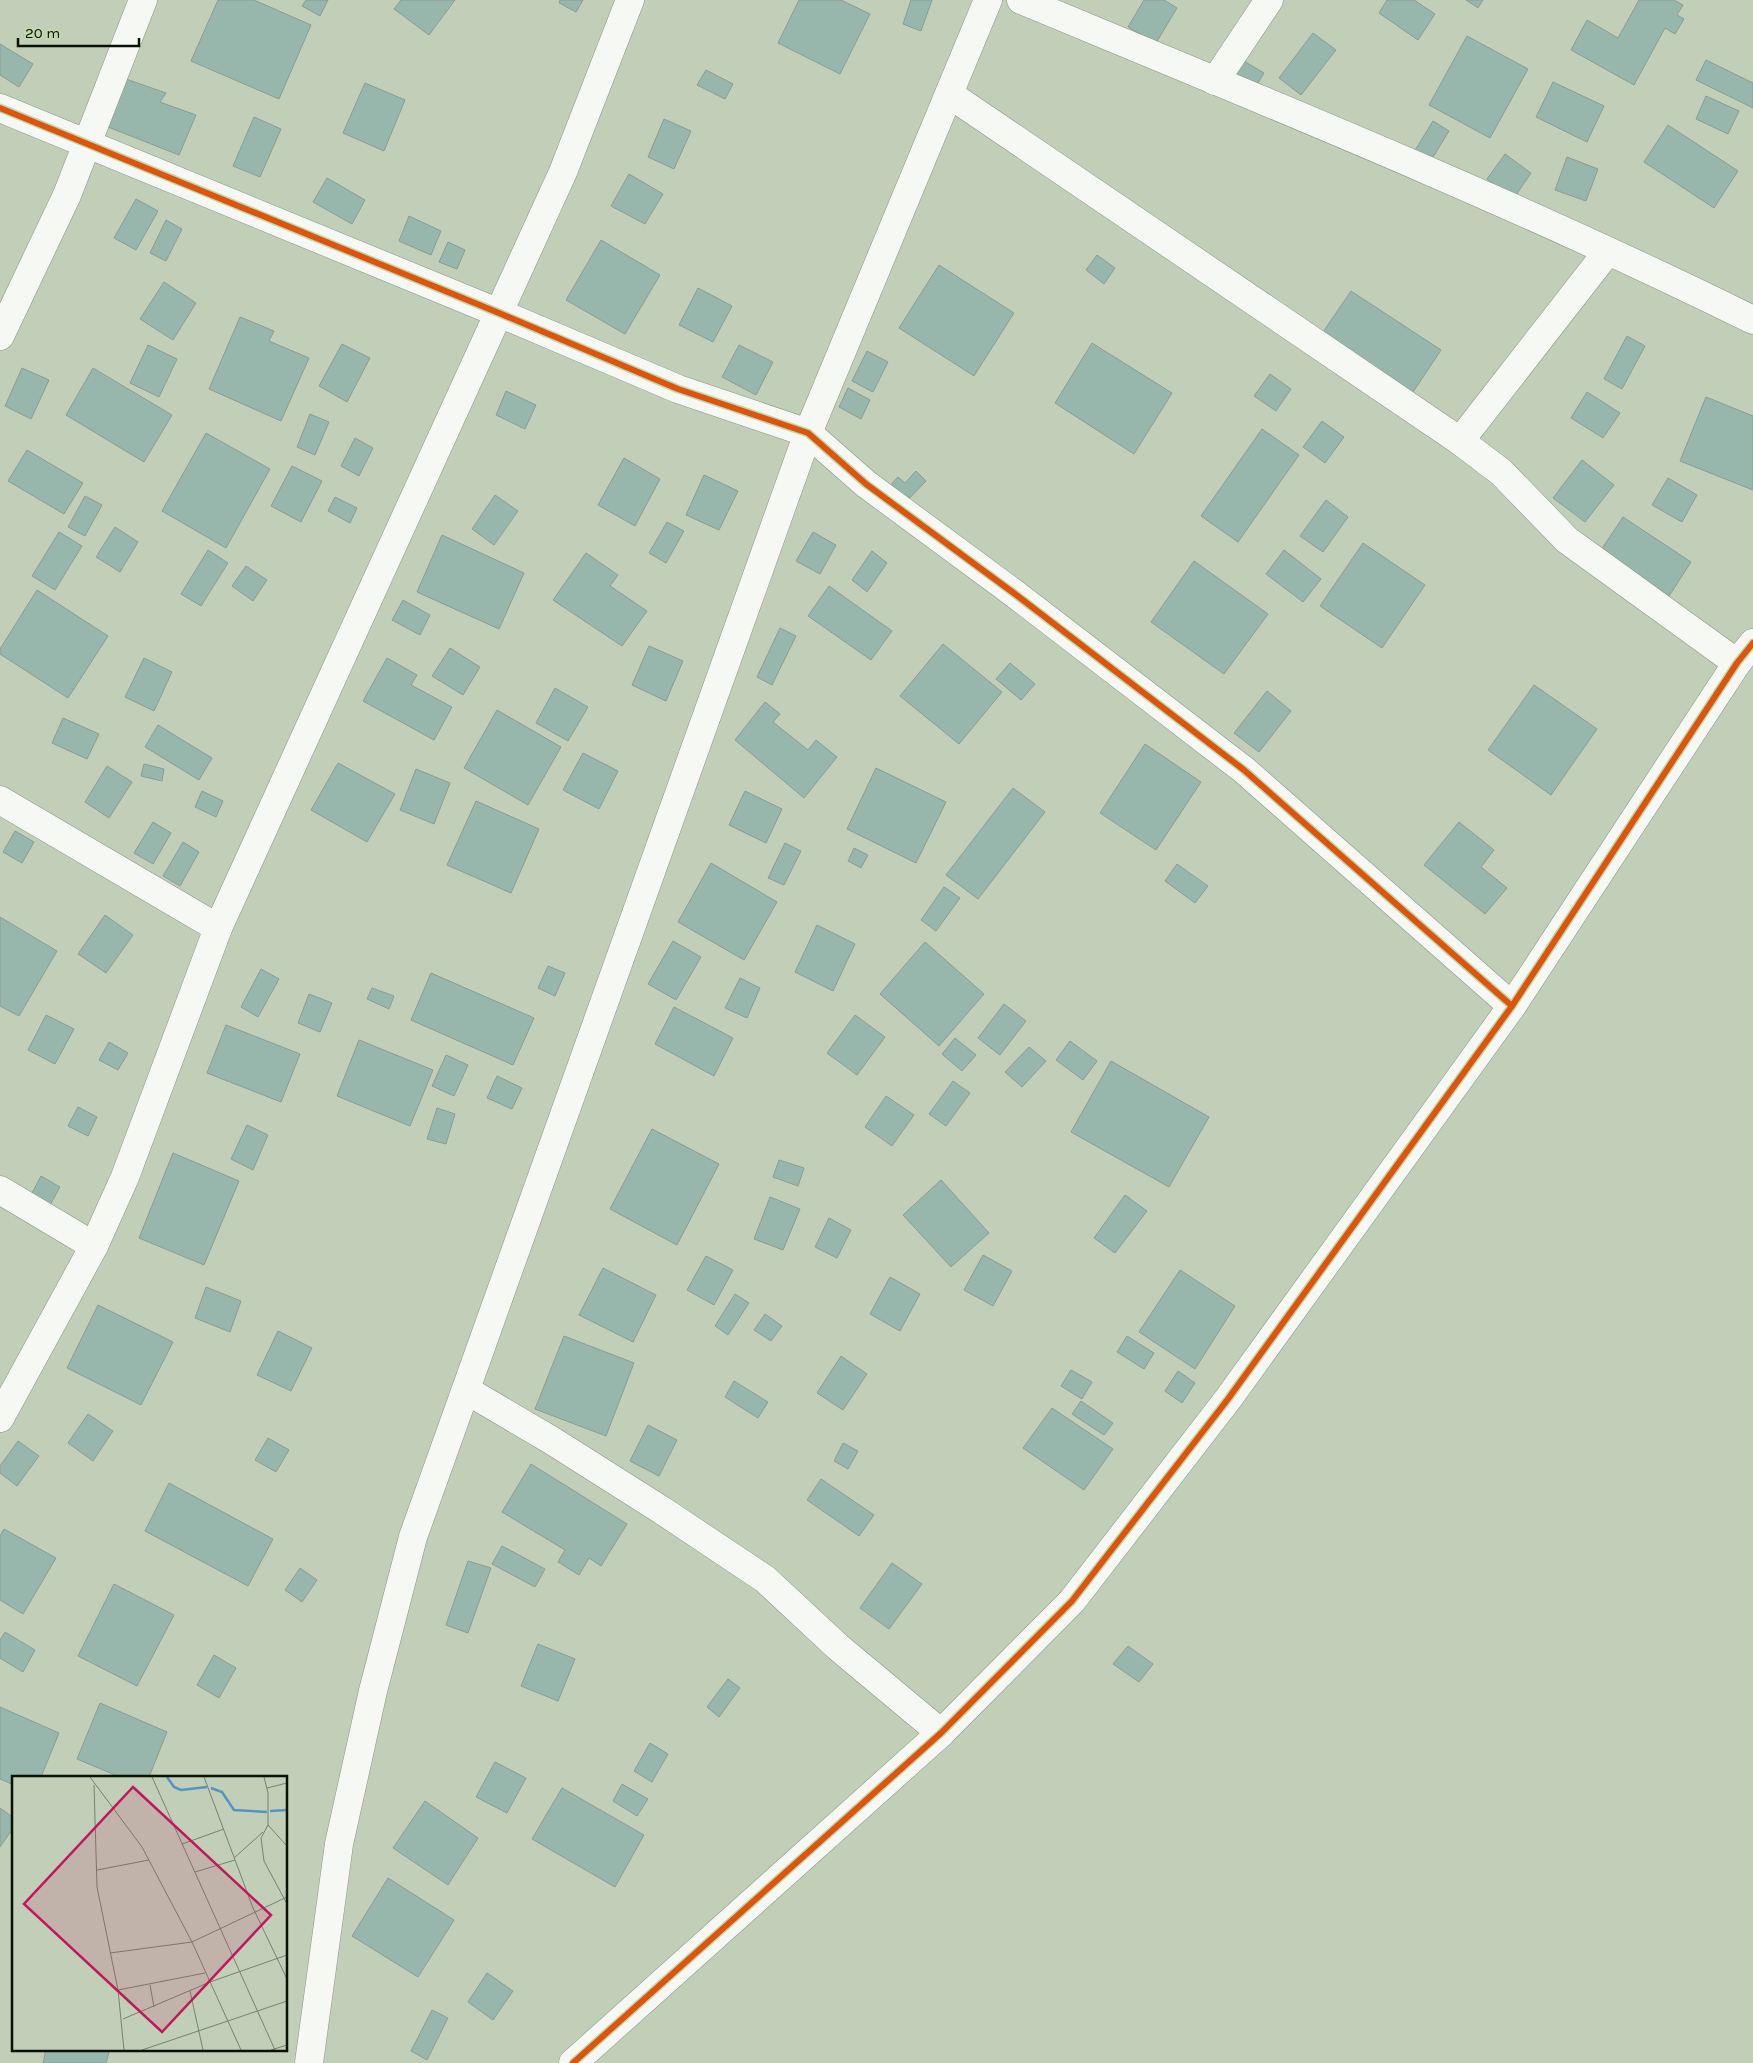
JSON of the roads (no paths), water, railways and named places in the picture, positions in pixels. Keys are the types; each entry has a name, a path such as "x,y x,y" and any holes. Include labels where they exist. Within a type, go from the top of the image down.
{"street":[{"path":"0,336 67,195 143,0"},
{"path":"0,1418 94,1246 125,1177 218,928 563,172 630,0"},
{"path":"309,2063 339,1844 373,1691 413,1536 808,432 988,0"},
{"path":"1021,0 1404,159 1608,251 1753,320"},
{"path":"1215,80 1269,0"},
{"path":"573,2063 941,1732 1072,1601 1228,1399 1512,1006 1745,653 1567,540 1501,472 1460,441 949,94"},
{"path":"0,108 499,313 678,389 808,432 866,484 1015,594 1244,770 1512,1006"},
{"path":"1460,441 1608,251"},
{"path":"0,800 218,928"},
{"path":"0,1190 94,1246"},
{"path":"466,1390 663,1510 766,1580 838,1647 941,1732"}]}
